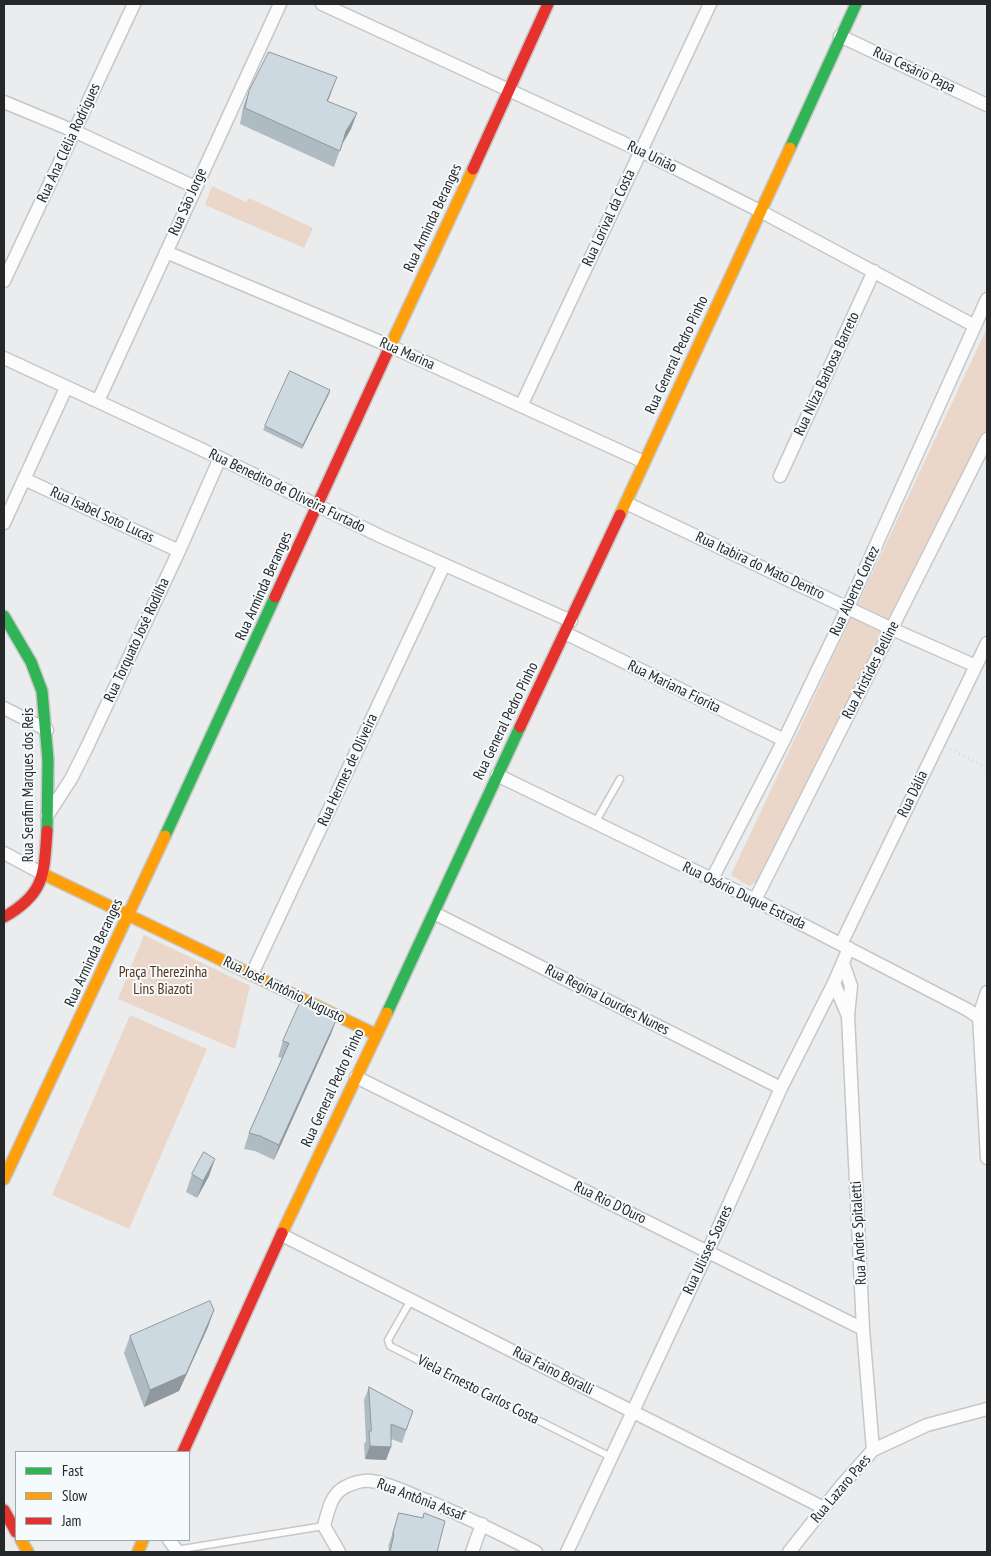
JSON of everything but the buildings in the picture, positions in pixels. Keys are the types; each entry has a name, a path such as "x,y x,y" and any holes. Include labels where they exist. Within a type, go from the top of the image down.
{"street":[{"name":"Rua Ana Clélia Rodrigues","path":"4,281 134,4"},
{"name":"Rua São Jorge","path":"98,401 280,4"},
{"name":"Rua União","path":"322,4 641,151 760,211 976,326"},
{"name":"Rua Arminda Beranges","path":"4,1179 249,656 316,506 548,4"},
{"name":"Rua Lorival da Costa","path":"520,406 710,4"},
{"name":"Rua General Pedro Pinho","path":"183,1451 375,1034 571,621 856,4"},
{"name":"Rua Cesário Papa","path":"840,36 987,105"},
{"path":"4,102 195,187"},
{"name":"Rua Marina","path":"166,252 390,346 644,462"},
{"name":"Rua Nilza Barbosa Barreto","path":"780,476 874,272"},
{"name":"Rua Alberto Cortez","path":"712,879 784,740 848,607 987,298"},
{"name":"Rua Benedito de Oliveira Furtado","path":"4,358 220,458 316,506 571,621"},
{"path":"4,524 66,388"},
{"name":"Rua Aristides Belline","path":"755,900 987,439"},
{"name":"Rua Torquato José Rodilha","path":"47,817 71,779 179,551 220,458"},
{"name":"Rua Isabel Soto Lucas","path":"24,479 179,551"},
{"name":"Rua Itabira do Mato Dentro","path":"626,503 892,629 976,666"},
{"name":"Rua Hermes de Oliveira","path":"252,974 444,565"},
{"name":"Rua Serafim Marques dos Reis","path":"4,616 26,653 42,690 47,730 47,817 44,874"},
{"name":"Rua Mariana Fiorita","path":"565,633 784,740"},
{"name":"Rua Dália","path":"845,946 938,743 987,643"},
{"path":"4,708 47,730"},
{"name":"Rua Osório Duque Estrada","path":"497,775 755,900 983,1019"},
{"name":"Rua José Antônio Augusto","path":"4,853 128,916 375,1034"},
{"path":"4,917 31,898 39,888 44,874"},
{"name":"Rua Regina Lourdes Nunes","path":"434,913 781,1088"},
{"name":"Rua Ulisses Soares","path":"566,1552 708,1251 781,1088 834,983 843,963 845,946"},
{"name":"Rua Andre Spitaletti","path":"843,963 851,986 848,1016 863,1329 873,1450"},
{"name":"Rua Andre Spitaletti","path":"834,983 848,1016"},
{"path":"987,992 983,1019 987,1158"},
{"name":"Rua Rio D'Ouro","path":"356,1077 863,1329"},
{"name":"Rua Faino Boralli","path":"282,1235 824,1508"},
{"name":"Rua Lazaro Paes","path":"789,1552 873,1450 927,1425 987,1409"},
{"name":"Rua Antônia Assaf","path":"324,1526 334,1496 344,1487 358,1482 370,1481 411,1494 482,1524 536,1552"},
{"path":"4,1510 15,1530"},
{"path":"472,1552 482,1524"},
{"path":"324,1526 339,1552"},
{"path":"22,1541 28,1552"}],"lane":[{"path":"594,823 620,779"},
{"name":"Viela Ernesto Carlos Costa","path":"410,1300 388,1340 390,1346 611,1457"},
{"path":"174,1547 324,1526"}],"path":[{"path":"938,743 987,768"}],"green space":[{"path":"212,186 246,202 249,198 313,228 304,248 205,205"},
{"path":"987,328 987,428 763,878 749,886 731,875"},
{"name":"Praça Therezinha Lins Biazoti","path":"144,935 250,986 235,1049 118,999"},
{"path":"130,1015 207,1049 129,1229 52,1195"}],"traffic: fast":[{"path":"790,148 856,4"},
{"path":"165,836 275,597"},
{"path":"4,616 31,662 42,691 48,760 47,831"},
{"path":"387,1013 520,727"}],"traffic: slow":[{"path":"620,515 790,148"},
{"path":"387,353 473,169"},
{"path":"4,1179 165,836"},
{"path":"43,874 375,1034"},
{"path":"282,1233 387,1013"},
{"path":"22,1541 28,1552"},
{"path":"138,1552 143,1541"}],"traffic: jam":[{"path":"473,169 548,4"},
{"path":"275,597 387,353"},
{"path":"520,727 620,515"},
{"path":"4,917 28,900 40,882 45,859 47,831"},
{"path":"183,1451 282,1233"},
{"path":"4,1510 15,1530"}]}
